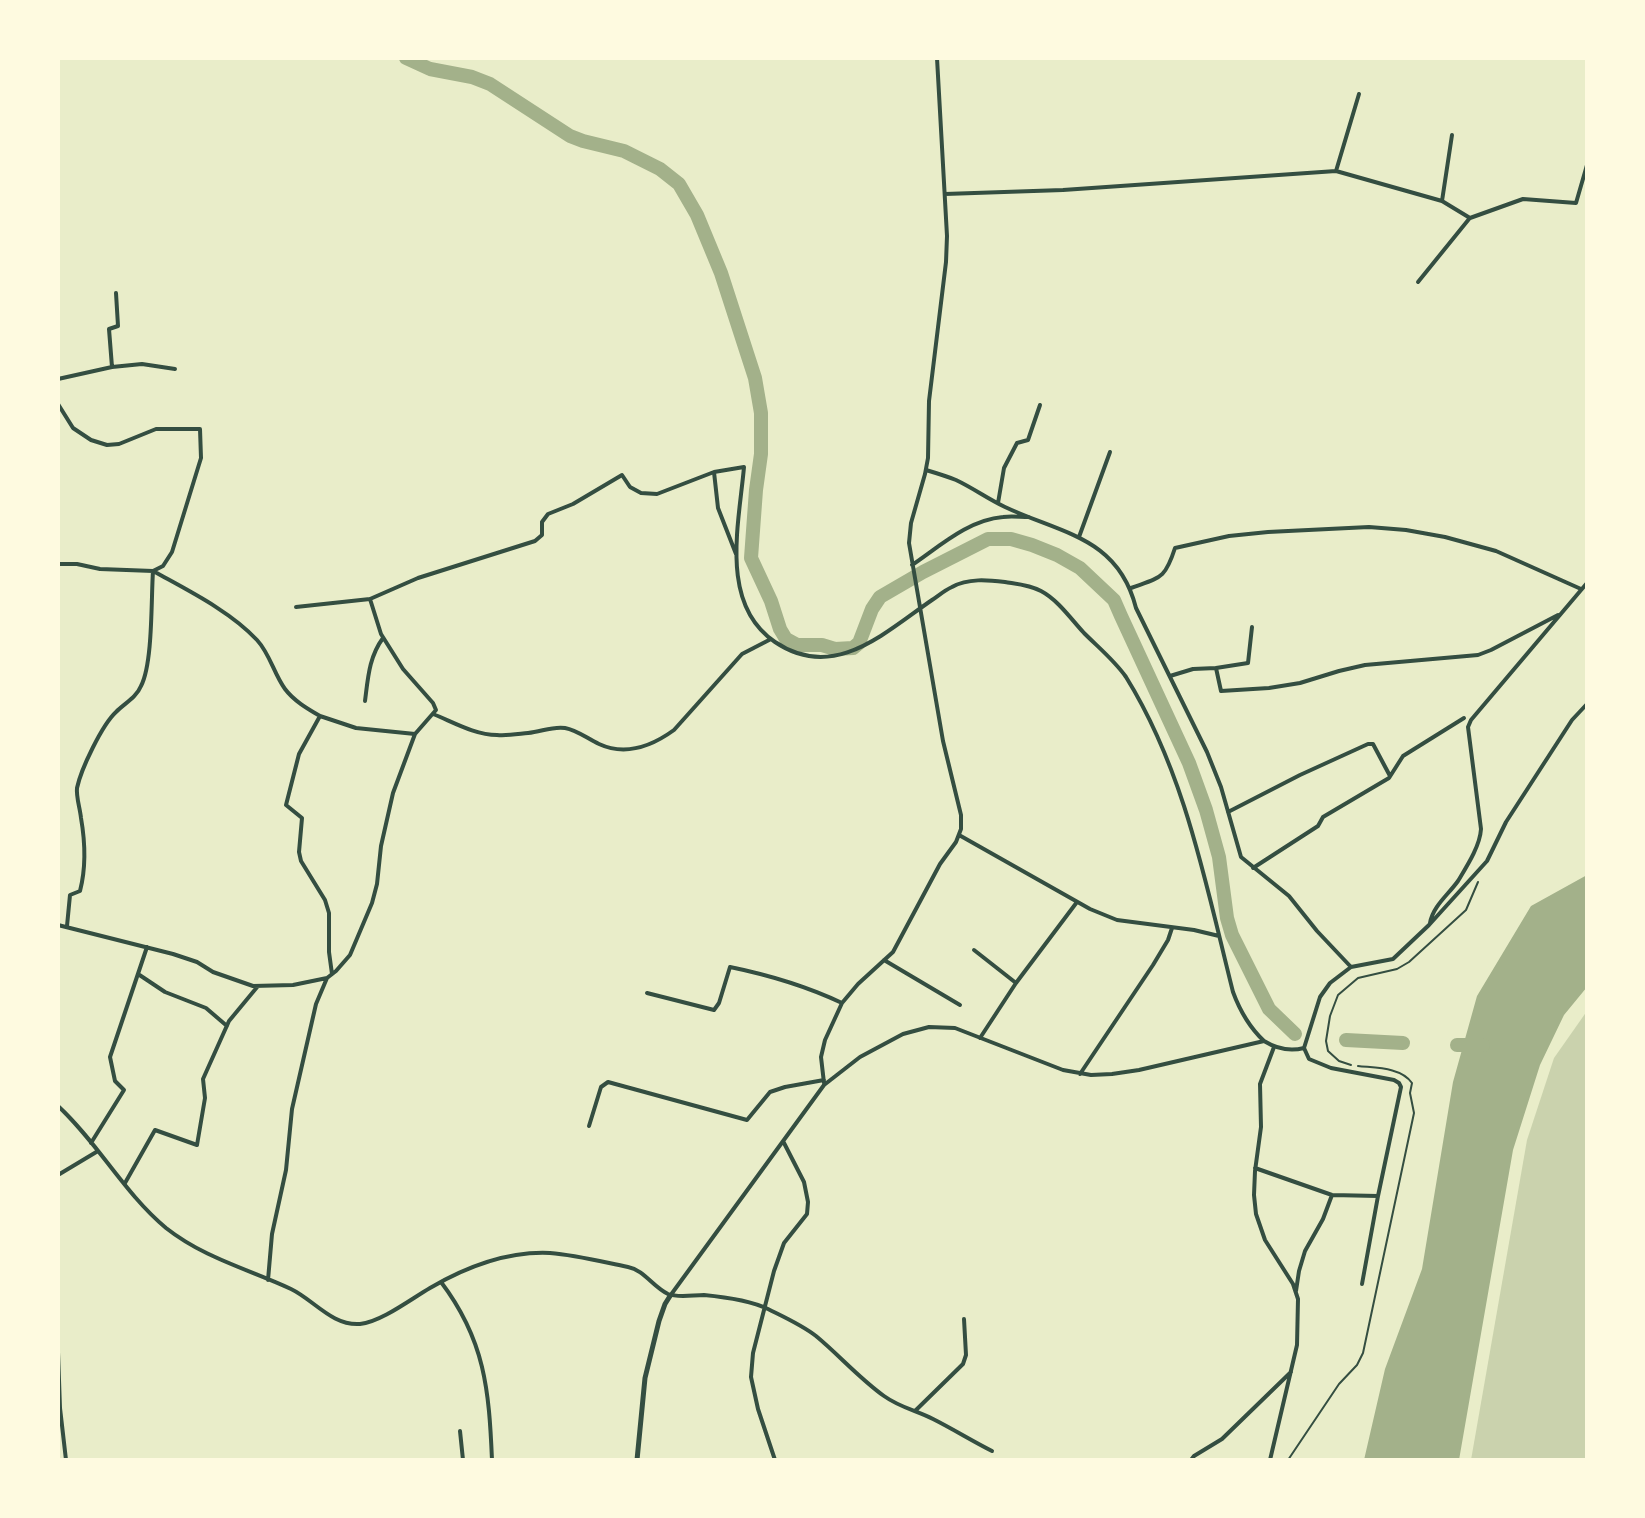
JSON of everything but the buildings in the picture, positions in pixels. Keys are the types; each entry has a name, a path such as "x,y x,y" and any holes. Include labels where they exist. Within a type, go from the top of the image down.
{"street":[{"path":"824,1082 823,1048 842,1003 893,952 959,835 961,815 943,741 909,543 911,523 926,470 929,401 946,262 937,58"},
{"path":"1336,171 1359,94"},
{"path":"1442,201 1452,135"},
{"path":"1418,282 1470,218 1523,199 1576,203 1587,169"},
{"path":"945,194 1063,190 1336,171 1442,201 1470,218"},
{"path":"112,367 109,329 118,326 116,293"},
{"path":"58,379 142,364 175,369"},
{"path":"58,404 73,428 91,440 107,445 119,444 156,429 200,429 201,458 172,552 163,566 153,571"},
{"path":"998,503 1004,468 1017,443 1028,440 1040,405"},
{"path":"1079,537 1110,452"},
{"path":"296,607 370,599 418,578 535,541 542,535 542,522 548,514 573,504 622,475 630,487 641,493 657,494 714,472 744,467 737,555 739,589 751,617 771,639 785,648 803,655 843,655 874,641 952,586 972,580 1023,585 1040,591 1124,675 1160,744 1178,785 1190,824 1239,1009 1252,1030 1264,1041 1274,1047 1293,1051 1304,1048"},
{"path":"926,470 1079,537 1116,564 1131,588 1136,608 1207,752 1221,787 1241,857 1289,896 1351,967"},
{"path":"714,472 718,508 737,555"},
{"path":"912,567 966,528 982,521 1031,517"},
{"path":"1131,588 1165,574 1175,548 1229,536 1369,527 1445,537 1496,551 1581,589"},
{"path":"58,564 153,571 244,627 260,643 285,690 320,716 356,728 415,734"},
{"path":"67,926 70,895 80,891 84,877 84,839 77,789 105,724 137,694 143,682 149,644 153,571"},
{"path":"1429,925 1431,914 1458,881 1480,839 1468,727 1471,720 1587,583"},
{"path":"268,1280 272,1234 286,1170 292,1109 316,1004 329,976 350,955 372,903 393,793 415,734 436,710 383,638 370,599"},
{"path":"1216,668 1221,691 1269,688 1365,665 1478,655 1560,614"},
{"path":"1170,676 1193,669 1248,663 1252,627"},
{"path":"365,701 368,671 383,638"},
{"path":"433,714 468,729 495,736 568,729 603,746 643,748 674,730 742,654 771,639"},
{"path":"1362,1284 1401,1087 1394,1080 1331,1068 1309,1059 1304,1048 1320,997 1330,983 1351,967 1393,959 1429,925 1487,861 1513,811 1572,720 1587,704"},
{"path":"320,716 299,754 286,805 302,818 301,861 325,900 329,913 329,976"},
{"path":"1253,868 1318,826 1323,817 1390,776 1403,756 1464,718"},
{"path":"1228,812 1368,744 1373,744 1390,776"},
{"path":"959,835 1077,902 1117,920 1219,936"},
{"path":"980,1038 1016,983 1077,902"},
{"path":"58,925 197,962 213,972 253,986 293,985 329,976"},
{"path":"1080,1074 1153,965 1172,928"},
{"path":"91,1143 124,1090 115,1081 110,1057 147,947"},
{"path":"974,950 1016,983"},
{"path":"884,960 960,1005"},
{"path":"647,993 714,1010 730,967 811,988 842,1003"},
{"path":"138,974 165,992 206,1008 227,1026"},
{"path":"125,1183 155,1130 197,1145 205,1098 203,1079 229,1021 258,986"},
{"path":"637,1460 645,1378 665,1304 824,1082 860,1057 903,1034 929,1027 955,1028 1080,1074 1139,1070 1264,1041"},
{"path":"1270,1460 1297,1345 1298,1299 1293,1284 1265,1240 1256,1214 1254,1195 1261,1127 1260,1084 1274,1047"},
{"path":"589,1126 601,1087 608,1082 747,1120 770,1092 824,1082"},
{"path":"58,1106 73,1119 148,1211 187,1244 293,1290 342,1322 360,1324 376,1319 474,1267 528,1253 552,1253 633,1268 670,1296 724,1297 765,1308 816,1336 894,1403 935,1420 992,1451"},
{"path":"775,1460 751,1377 753,1353 784,1243 807,1214 808,1202 804,1182 783,1141"},
{"path":"58,1175 98,1151"},
{"path":"1255,1168 1332,1195 1378,1196"},
{"path":"1296,1293 1305,1251 1332,1195"},
{"path":"441,1282 458,1304 480,1354 487,1384 492,1460"},
{"path":"915,1411 963,1364 966,1355 964,1319"},
{"path":"58,1352 66,1460"},
{"path":"1191,1460 1222,1439 1292,1370"},
{"path":"460,1431 463,1460"}],"path":[{"path":"1288,1460 1363,1353 1414,1113 1409,1077 1391,1070 1339,1061 1328,1051 1326,1041 1330,1016 1338,995 1358,978 1397,969 1409,962 1466,910 1487,861"}],"shaded area":[{"path":"1587,875 1587,987 1564,1015 1540,1065 1513,1150 1459,1460 1364,1460 1385,1369 1422,1269 1453,1082 1477,996 1531,906"},
{"path":"1587,1011 1587,1460 1471,1460 1527,1140 1554,1058"}],"waterway":[{"path":"406,58 430,69 472,77 490,84 570,136 624,151 660,169 679,184 697,215 721,273 755,378 761,413 761,454 751,558 786,639 797,645 853,648 859,643 880,597 988,539 1011,539 1057,555 1080,568 1114,600 1189,763 1206,810 1219,857 1232,935 1269,1009 1295,1034"},
{"path":"1346,1040 1403,1043"},
{"path":"1457,1045 1483,1045"}]}
